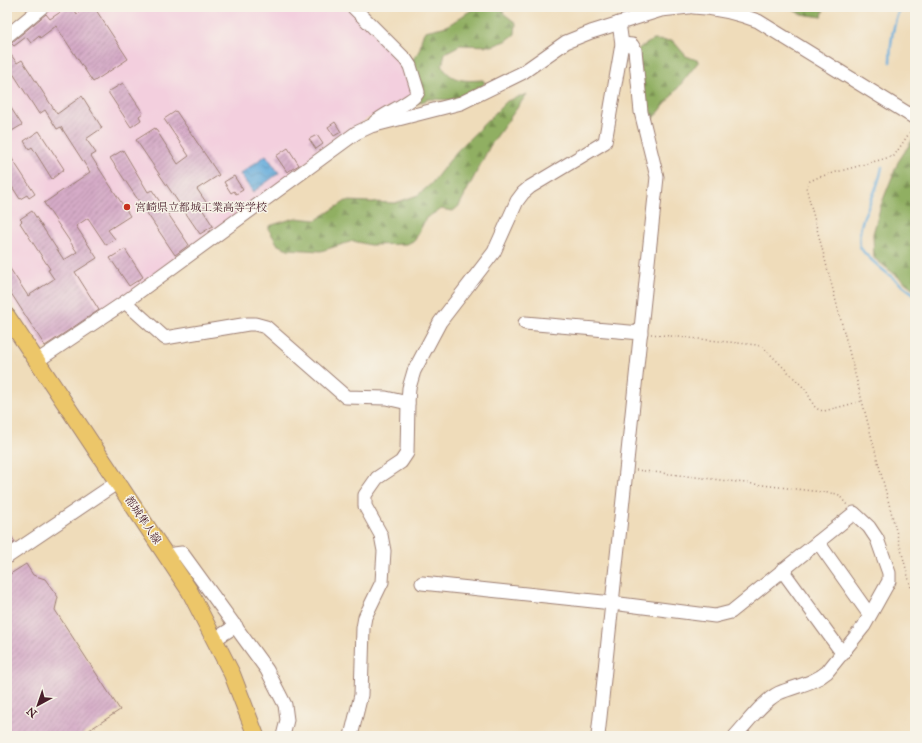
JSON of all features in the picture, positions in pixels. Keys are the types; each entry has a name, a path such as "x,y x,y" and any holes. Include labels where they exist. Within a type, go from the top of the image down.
{"main road":[{"name":"都城隼人線","path":"7,316 189,590 215,639 240,694 256,736"}],"street":[{"path":"7,36 42,7"},
{"path":"353,7 406,60 410,66 418,92 413,99 384,114 371,126"},
{"path":"37,361 124,302 345,139 371,126 461,103 522,73 566,42 661,10 689,7"},
{"path":"693,7 712,8 737,13 758,20 915,118"},
{"path":"351,736 361,694 363,628 365,617 382,582 384,551 381,535 365,506 365,495 377,478 401,462 407,453 409,388 414,371 432,336 448,310 494,252 517,201 530,187 605,142 622,44 619,23"},
{"path":"598,736 640,333 658,177 641,112 635,50 632,45 622,44"},
{"path":"124,302 165,338 248,324 266,327 346,397 386,398 408,403"},
{"path":"525,323 640,333"},
{"path":"7,556 118,482"},
{"path":"422,583 612,603 715,616 730,612 854,513 869,528 877,539 889,573 889,581 869,614 864,626 843,654 822,677 773,696 735,736"},
{"path":"818,542 869,614"},
{"path":"166,555 182,553 267,670 285,705 287,720 283,736"},
{"path":"782,570 843,654"},
{"path":"215,639 236,626"}],"path":[{"path":"915,124 894,156 819,177 810,181 806,187 915,603"},
{"path":"640,333 757,344 763,347 806,390 814,406 818,410 824,411 862,401"},
{"path":"626,469 838,494 854,513"}],"shaded area":[{"name":"宮崎県立都城工業高等学校","path":"46,7 350,7 405,62 416,91 408,98 367,119 116,303 44,350 7,295 7,38"}],"green space":[{"path":"476,7 504,7 503,13 516,23 515,34 506,41 492,46 460,45 445,53 442,66 455,78 465,80 483,80 485,83 478,90 455,100 429,99 390,114 415,100 410,62 420,49 425,31 447,26"},
{"path":"787,7 824,7 822,17 801,14"},
{"path":"653,40 673,41 686,56 699,61 648,126 638,49"},
{"path":"527,94 490,146 459,206 453,211 441,209 426,218 415,240 407,244 370,245 353,241 321,251 288,249 278,245 269,230 269,226 295,218 316,220 346,201 395,203 418,195 431,184 457,151 507,101"},
{"path":"915,136 915,290 874,258 873,234 881,205 898,162"}],"water":[{"path":"266,155 279,173 253,192 240,174"}],"building":[{"path":"68,7 72,7 77,14 88,7 94,7 128,59 93,82 56,26 40,38 39,36 31,43 26,37 14,46 11,43 46,14 50,19"},
{"path":"11,55 17,63 22,60 57,114 82,96 102,128 86,139 96,153 91,156 130,216 108,230 115,239 106,245 88,218 76,226 97,258 75,272 99,310 45,346 7,287 7,264 28,296 54,279 48,270 50,269 20,223 22,221 20,219 32,211 64,260 77,252 44,203 90,172 61,127 57,129 45,110 39,114 7,64 7,58"},
{"path":"123,83 143,113 139,116 141,120 131,127 108,92"},
{"path":"7,102 22,125 10,132 7,128"},
{"path":"176,111 219,175 197,189 208,205 202,209 213,226 200,234 136,140 155,128 178,164 189,156 164,119"},
{"path":"335,122 341,132 334,136 328,127"},
{"path":"39,131 64,169 52,179 32,147 29,149 24,141"},
{"path":"317,135 323,144 316,149 309,139"},
{"path":"288,148 299,165 287,172 276,156"},
{"path":"123,150 148,192 152,190 189,245 175,255 110,158"},
{"path":"7,151 35,194 29,198 27,195 20,199 7,179"},
{"path":"234,176 243,190 236,194 234,191 231,193 224,182"},
{"path":"125,249 143,277 129,286 110,258"},
{"path":"7,530 15,542 7,547"},
{"path":"26,564 33,575 45,579 58,597 55,610 120,710 80,736 12,736 7,729 7,576"}],"waterway":[{"path":"890,62 892,34 900,7"},
{"path":"882,167 877,186 862,223 859,242 860,246 868,257 915,295"}],"place":[{"name":"宮崎県立都城工業高等学校","path":"127,207"}]}
